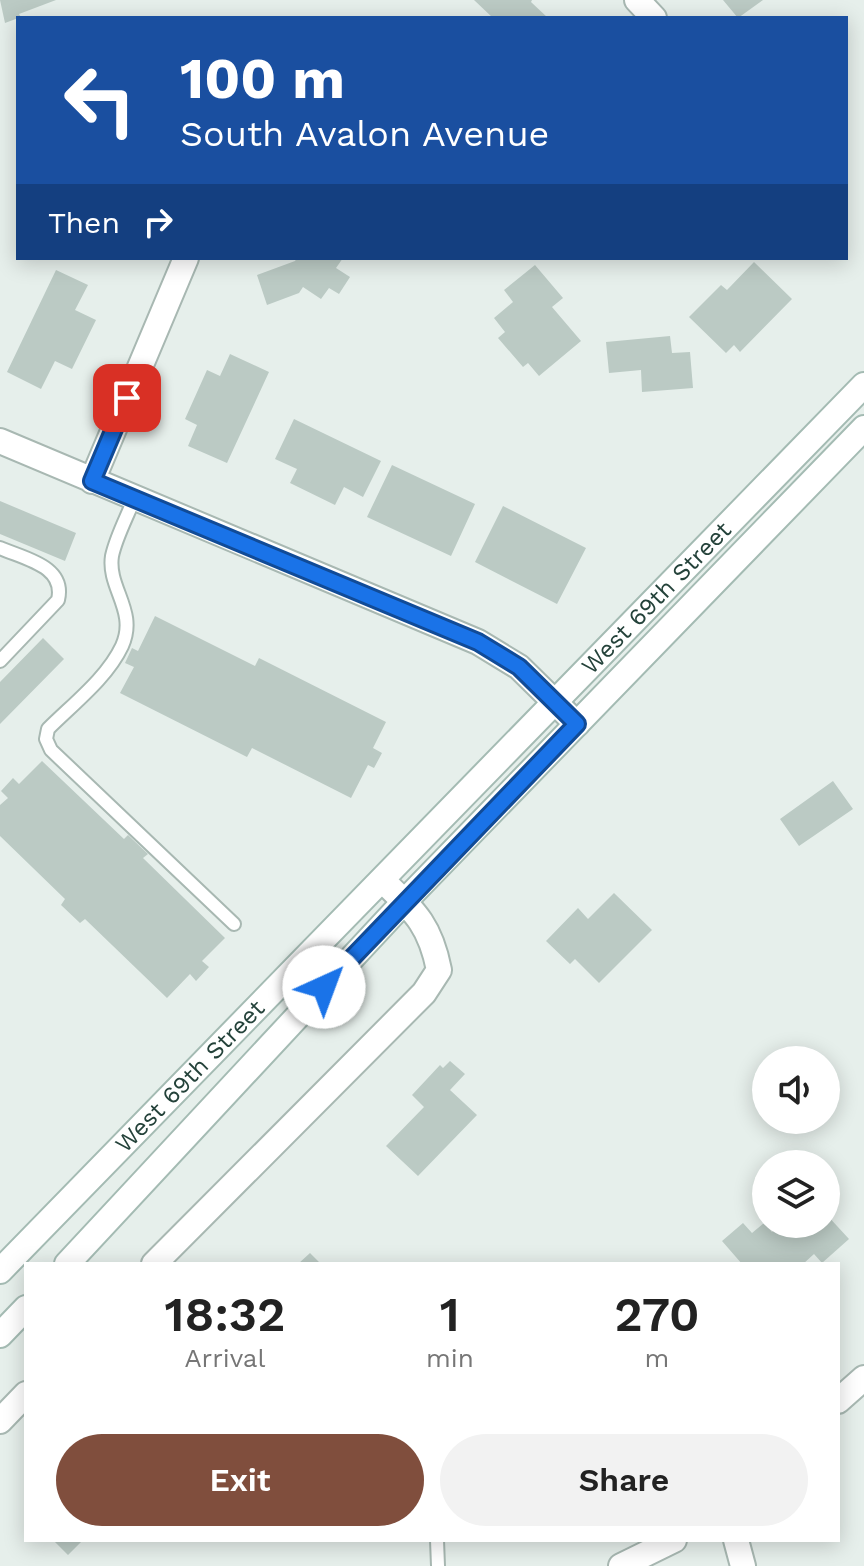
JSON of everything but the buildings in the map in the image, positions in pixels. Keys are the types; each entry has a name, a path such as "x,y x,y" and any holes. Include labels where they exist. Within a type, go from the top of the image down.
{"main road":[{"path":"637,0 652,16"},
{"path":"92,481 185,260"},
{"name":"West 69th Street","path":"0,1271 864,385"},
{"name":"West 69th Street","path":"69,1262 404,902 864,428"},
{"path":"0,441 478,642 519,667 577,724"},
{"path":"156,1262 424,993 439,970 434,943 420,918 382,880"},
{"path":"0,1335 24,1310"},
{"path":"840,1399 864,1378"},
{"path":"0,1421 24,1396"},
{"path":"621,1566 670,1542"},
{"path":"737,1542 743,1566"}],"lane":[{"path":"134,499 112,557 113,574 127,613 122,645 105,670 48,729 46,739 51,750 234,924"},
{"path":"0,548 44,567 55,575 60,588 58,600 0,661"},
{"path":"437,1542 438,1566"}],"route":[{"path":"127,398 92,481 478,642 519,667 577,724 324,987"}]}
